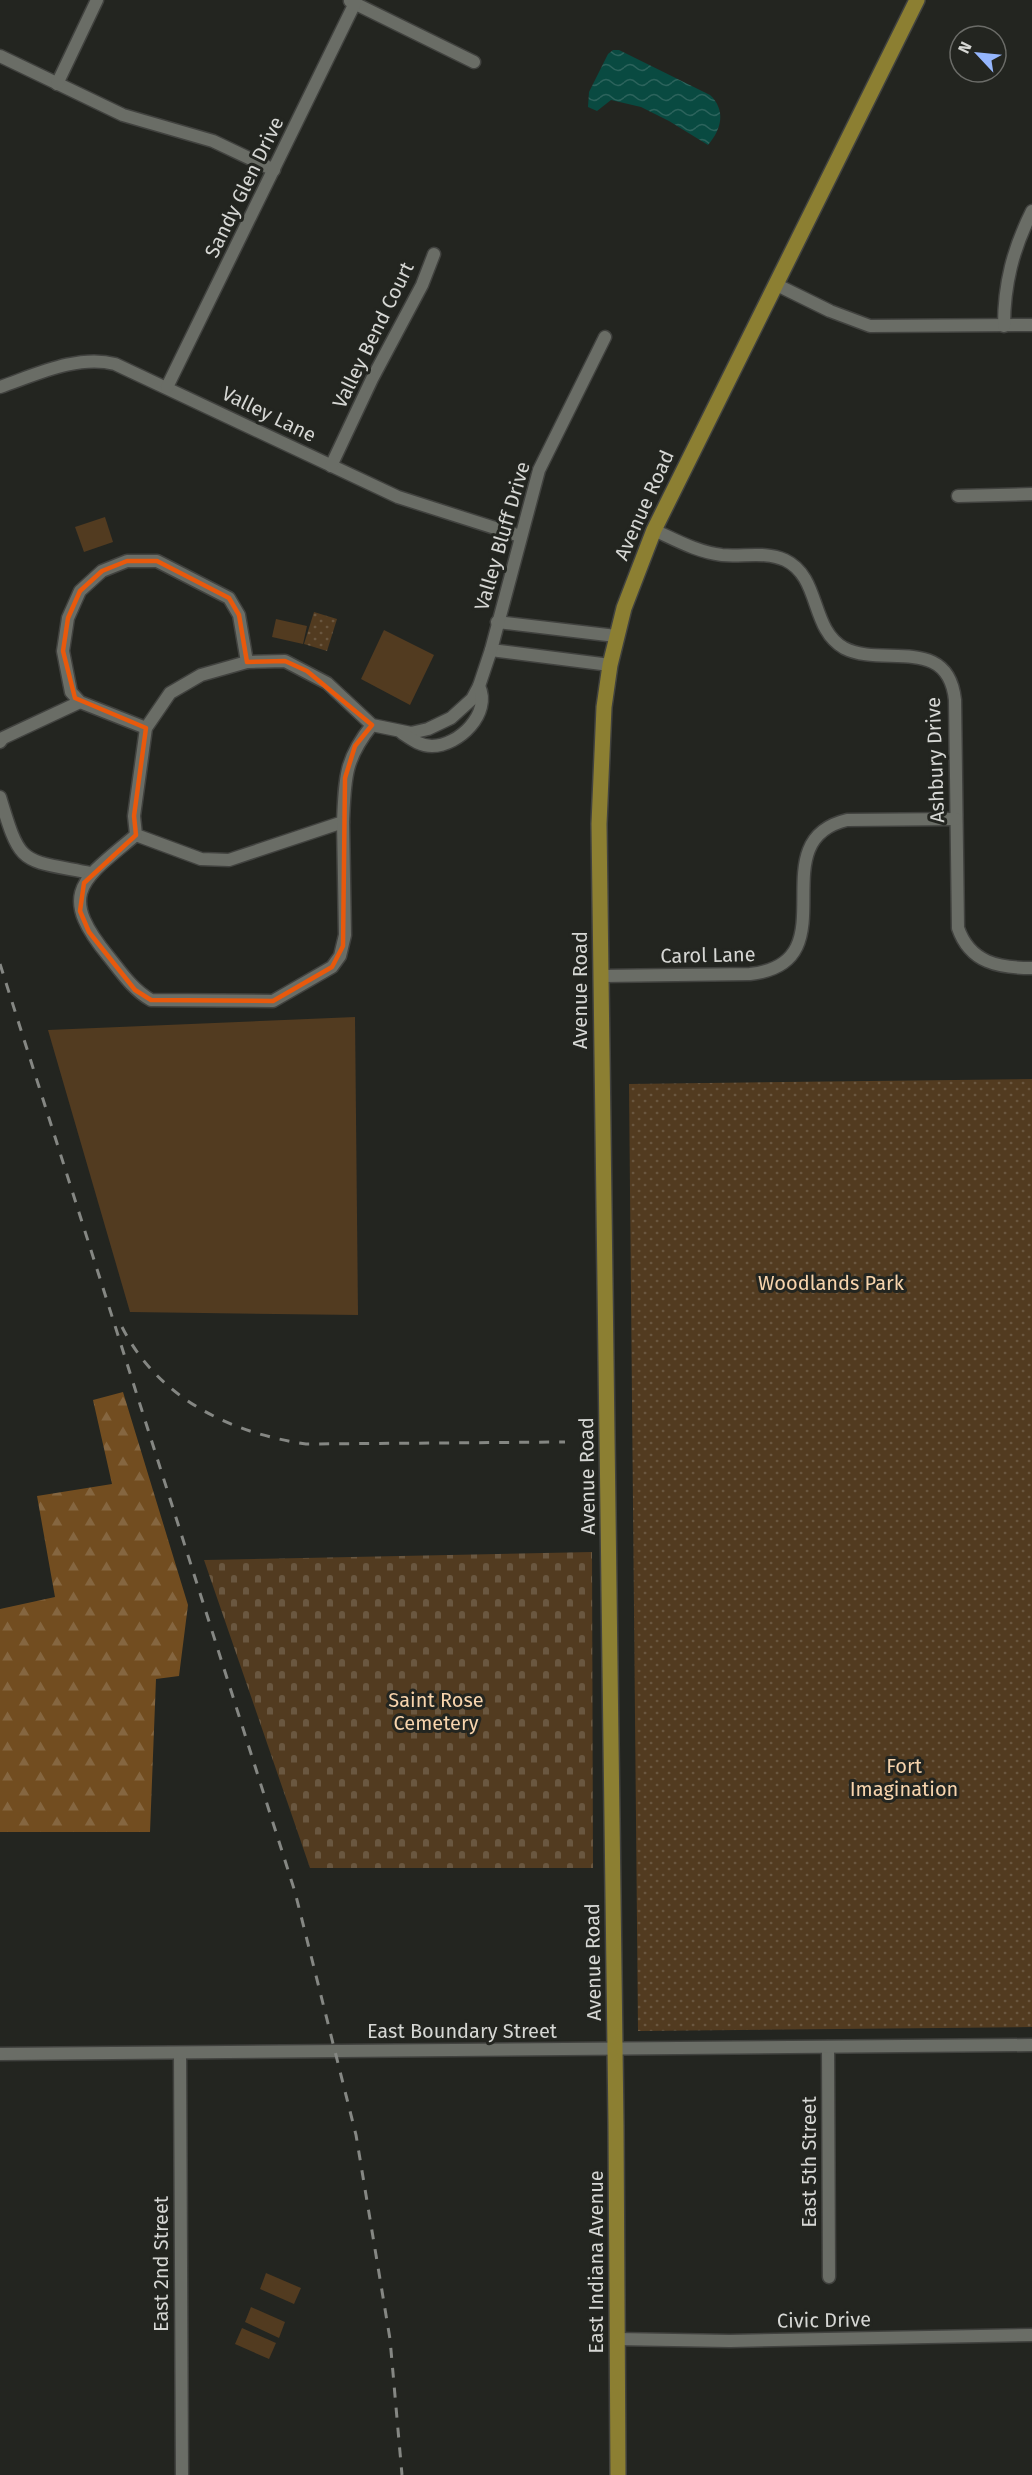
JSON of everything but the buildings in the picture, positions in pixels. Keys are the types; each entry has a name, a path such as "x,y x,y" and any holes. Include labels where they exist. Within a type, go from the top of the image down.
{"main road":[{"name":"Avenue Road","path":"615,2049 600,772 604,707 610,665 616,636 639,564 654,530 916,0"},
{"name":"East Indiana Avenue","path":"615,2049 618,2475"}],"street":[{"path":"57,84 97,0"},
{"path":"352,2 474,62"},
{"name":"Sandy Glen Drive","path":"167,387 274,170 352,2"},
{"path":"0,56 123,115 213,141 274,170"},
{"path":"1004,326 1005,291 1009,267 1032,212"},
{"name":"Valley Bend Court","path":"332,466 372,379 422,285 434,254"},
{"path":"775,284 830,311 870,326 1032,326"},
{"name":"Valley Bluff Drive","path":"136,835 134,816 146,729 161,702 182,684 201,675 247,662 285,661 327,683 372,725 402,732 411,733 440,725 465,706 479,686 491,650 519,536 539,470 605,337"},
{"name":"Valley Lane","path":"0,387 79,363 100,360 123,367 332,466 428,508 519,536"},
{"path":"958,496 1032,494"},
{"name":"Ashbury Drive","path":"654,530 707,553 764,555 789,562 802,574 826,630 837,643 861,654 911,655 924,658 943,671 952,685 955,700 957,920 964,943 975,955 990,964 1010,968 1032,968"},
{"path":"146,729 80,702 71,692 63,651 64,634 73,601 89,580 114,565 127,561 157,561 229,598 239,615 247,662"},
{"path":"497,622 616,636"},
{"path":"491,650 610,665"},
{"name":"Valley Bluff Drive","path":"402,732 426,746 443,744 454,738 480,715 483,698 479,686"},
{"path":"0,742 3,738 80,702"},
{"path":"344,822 229,860 201,858 136,835 90,873 81,896 80,911 83,922 143,996 151,1000 273,1001 332,967 340,956 345,935 345,778 355,746 372,725"},
{"path":"0,797 16,847 24,855 34,862 90,873"},
{"name":"Carol Lane","path":"602,976 750,974 774,969 790,958 800,942 803,929 804,862 809,847 819,834 831,825 846,820 956,819"},
{"name":"East Boundary Street","path":"0,2054 1032,2045"},
{"name":"East 5th Street","path":"828,2047 829,2277"},
{"name":"East 2nd Street","path":"180,2053 182,2475"},
{"name":"Civic Drive","path":"617,2339 730,2341 1032,2335"}],"highlighted area":[{"path":"127,561 157,561 229,598 239,615 247,662 285,661 307,671 372,725 355,746 345,778 343,946 332,967 273,1001 151,1000 135,990 89,932 80,911 84,883 136,835 134,816 146,728 75,698 63,651 68,618 80,591 102,571"}],"green space":[{"path":"105,517 113,542 84,552 75,527"},
{"path":"314,612 337,619 327,651 304,644"},
{"path":"276,619 307,626 303,644 272,637"},
{"path":"384,630 434,655 410,705 361,679"},
{"path":"355,1017 358,1315 130,1312 48,1030"},
{"name":"Woodlands Park","path":"1032,1079 1032,2027 638,2031 629,1084"},
{"path":"123,1392 188,1605 179,1676 156,1679 150,1832 0,1832 0,1609 55,1597 37,1496 112,1484 93,1400"},
{"name":"Saint Rose Cemetery","path":"592,1552 593,1868 310,1868 204,1560"},
{"path":"266,2273 301,2288 294,2304 260,2289"},
{"path":"251,2307 285,2322 279,2338 245,2322"},
{"path":"242,2328 276,2343 269,2359 235,2344"}],"water":[{"path":"613,50 619,50 710,95 718,107 720,120 716,133 708,145 641,107 611,100 597,111 588,107 589,92 608,54"}],"railway":[{"path":"0,964 295,1892 356,2135 390,2339 402,2475"},
{"path":"122,1327 137,1352 155,1374 176,1392 199,1408 224,1421 278,1439 306,1444 565,1442"}],"park label":[{"name":"Fort Imagination","path":"904,1778"}]}
